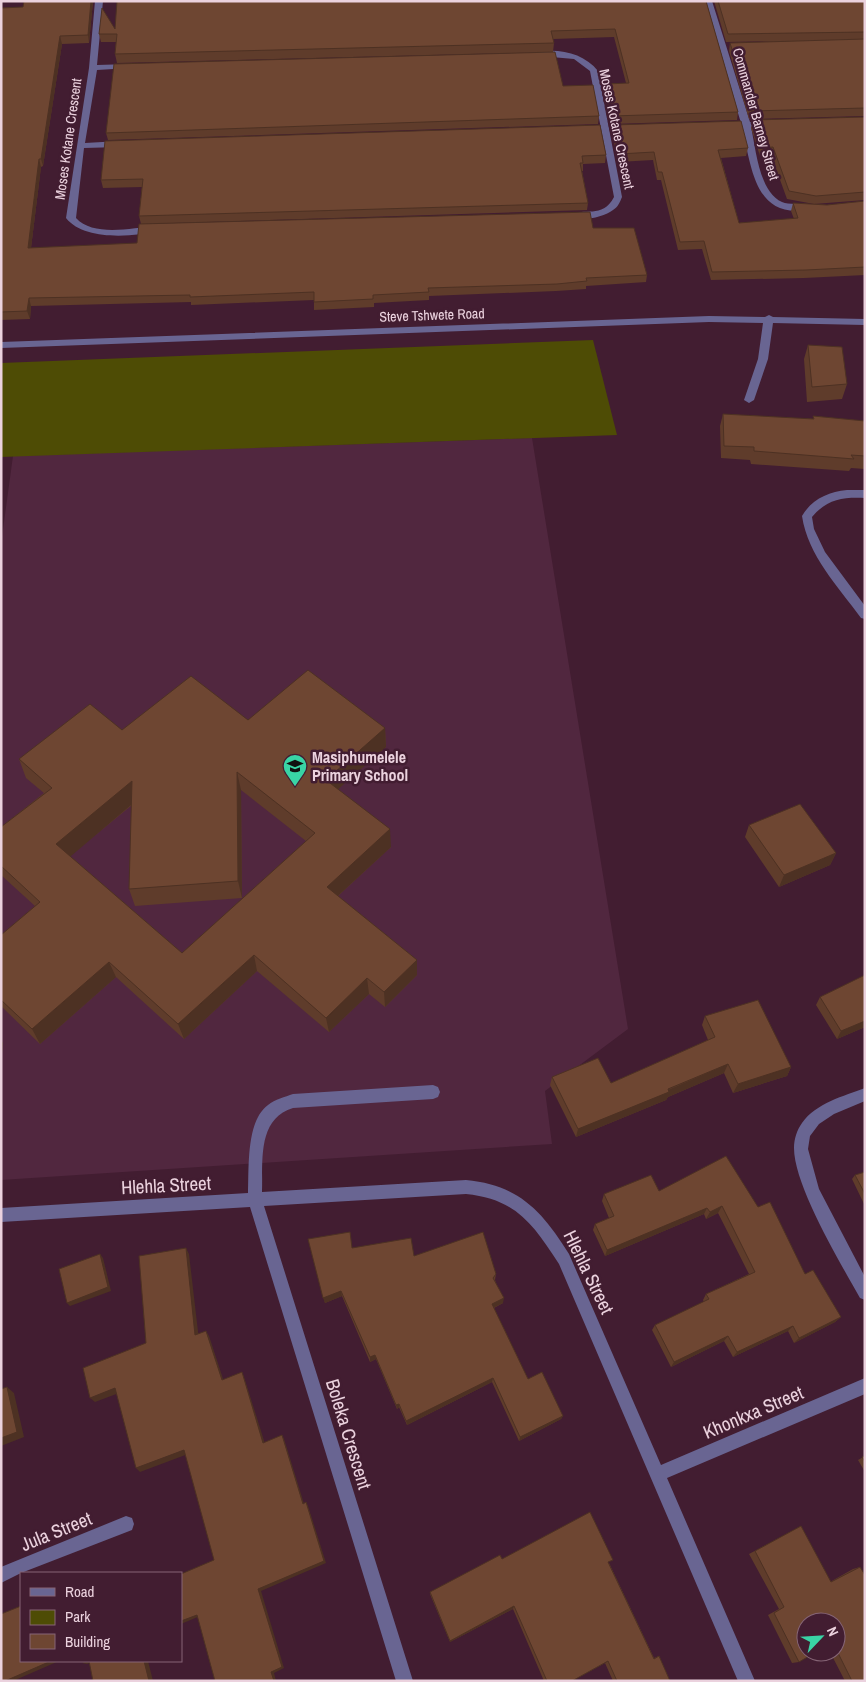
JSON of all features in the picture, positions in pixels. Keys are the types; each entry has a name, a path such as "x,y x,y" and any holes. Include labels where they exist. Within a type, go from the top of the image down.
{"street":[{"name":"Moses Kotane Crescent","path":"99,1 92,68 71,218 74,224 85,230 164,229"},
{"name":"Commander Barney Street","path":"708,1 746,125 762,186 768,196 787,206 816,207"},
{"path":"722,47 732,47"},
{"name":"Moses Kotane Crescent","path":"534,54 571,55 585,61 594,71 618,197 616,204 596,215 562,216"},
{"name":"Moses Kotane Crescent","path":"92,68 142,66"},
{"path":"718,126 776,124"},
{"path":"80,146 129,144"},
{"path":"749,400 763,359 769,318"},
{"name":"Steve Tshwete Road","path":"1,345 607,322 769,318 865,322"},
{"path":"865,494 831,496 820,501 807,516 807,528 816,547 865,615"},
{"path":"255,1200 259,1134 268,1113 278,1106 293,1101 434,1092"},
{"path":"865,1094 836,1105 814,1119 802,1136 800,1152 808,1182 865,1293"},
{"name":"Hlehla Street","path":"1,1215 466,1187 497,1192 522,1206 545,1228 564,1259 747,1681"},
{"name":"Boleka Crescent","path":"255,1200 405,1681"},
{"name":"Khonkxa Street","path":"658,1474 865,1386"},
{"name":"Jula Street","path":"1,1574 126,1524"}],"shaded area":[{"name":"Masiphumelele Primary School","path":"532,438 628,1029 545,1091 552,1144 1,1180 1,544 13,456"}],"green space":[{"path":"593,340 617,435 1,457 1,363"}],"building":[{"path":"24,1 91,1 88,35 60,36 41,159 39,159 28,248 137,243 139,224 590,212 593,228 634,228 647,275 586,278 587,281 557,284 428,288 429,292 373,295 373,299 314,302 314,292 190,297 190,295 29,298 27,311 1,312 1,8 23,7"},
{"path":"117,1 706,1 738,112 612,116 606,84 629,83 615,29 551,31 554,43 115,54 117,34 99,34 102,8 115,29"},
{"path":"718,1 865,1 865,32 728,34"},
{"path":"865,39 865,108 751,111 730,43"},
{"path":"555,52 563,86 593,85 599,116 106,133 114,64"},
{"path":"865,117 865,192 816,196 789,191 773,147 762,148 753,120"},
{"path":"741,121 748,148 718,150 739,223 798,218 793,203 827,205 865,201 865,267 712,272 704,241 680,242 662,172 658,172 654,152 619,154 613,125"},
{"path":"600,125 606,155 582,156 583,163 580,163 588,203 139,216 143,179 101,180 105,141"},
{"path":"808,345 842,347 847,384 812,387"},
{"path":"723,414 814,419 813,416 865,421 865,456 851,455 854,459 754,451 754,447 724,446"},
{"path":"308,670 385,728 326,780 390,829 327,887 417,960 384,992 367,978 326,1018 254,955 178,1024 109,962 32,1029 1,1000 1,935 40,902 1,866 1,827 52,788 19,759 90,704 122,730 191,676 248,720","holes":["237,772 315,833 182,953 56,844 132,781 129,889 238,881"]},
{"path":"800,804 836,853 784,875 749,825"},
{"path":"865,975 865,1021 841,1031 820,997"},
{"path":"758,1000 791,1067 738,1084 728,1064 668,1089 669,1092 578,1129 552,1077 598,1058 611,1083 715,1037 705,1016"},
{"path":"726,1156 758,1207 770,1202 805,1274 813,1270 841,1317 799,1338 793,1326 737,1352 728,1336 674,1362 655,1325 709,1299 706,1294 755,1272 722,1206 710,1212 707,1208 607,1250 595,1224 614,1216 604,1194 651,1175 659,1191"},
{"path":"865,1172 865,1194 855,1175"},
{"path":"350,1232 352,1248 411,1238 414,1256 483,1232 496,1274 493,1278 504,1298 492,1304 528,1379 542,1372 563,1416 520,1437 493,1378 406,1421 399,1404 396,1405 375,1355 370,1357 341,1291 323,1298 308,1239"},
{"path":"186,1248 195,1335 206,1331 222,1380 242,1372 263,1443 282,1435 303,1504 306,1502 324,1561 258,1589 282,1667 271,1672 274,1681 215,1681 197,1615 182,1621 182,1574 214,1560 184,1450 136,1468 115,1388 90,1398 83,1368 146,1343 139,1256"},
{"path":"100,1254 108,1287 67,1303 59,1269"},
{"path":"7,1387 17,1432 1,1438 1,1389"},
{"path":"590,1512 613,1560 608,1562 654,1659 659,1656 670,1681 617,1681 608,1661 572,1681 547,1681 514,1606 450,1641 430,1592 500,1555 502,1559"},
{"path":"801,1526 831,1582 860,1567 865,1575 865,1681 852,1681 842,1662 846,1662 846,1612 796,1612 796,1656 774,1613 784,1607 755,1551"},
{"path":"20,1606 20,1662 49,1662 1,1681 1,1614"},
{"path":"89,1662 144,1662 149,1681 93,1681"}],"place":[{"name":"Masiphumelele Primary School","path":"295,787"}]}
